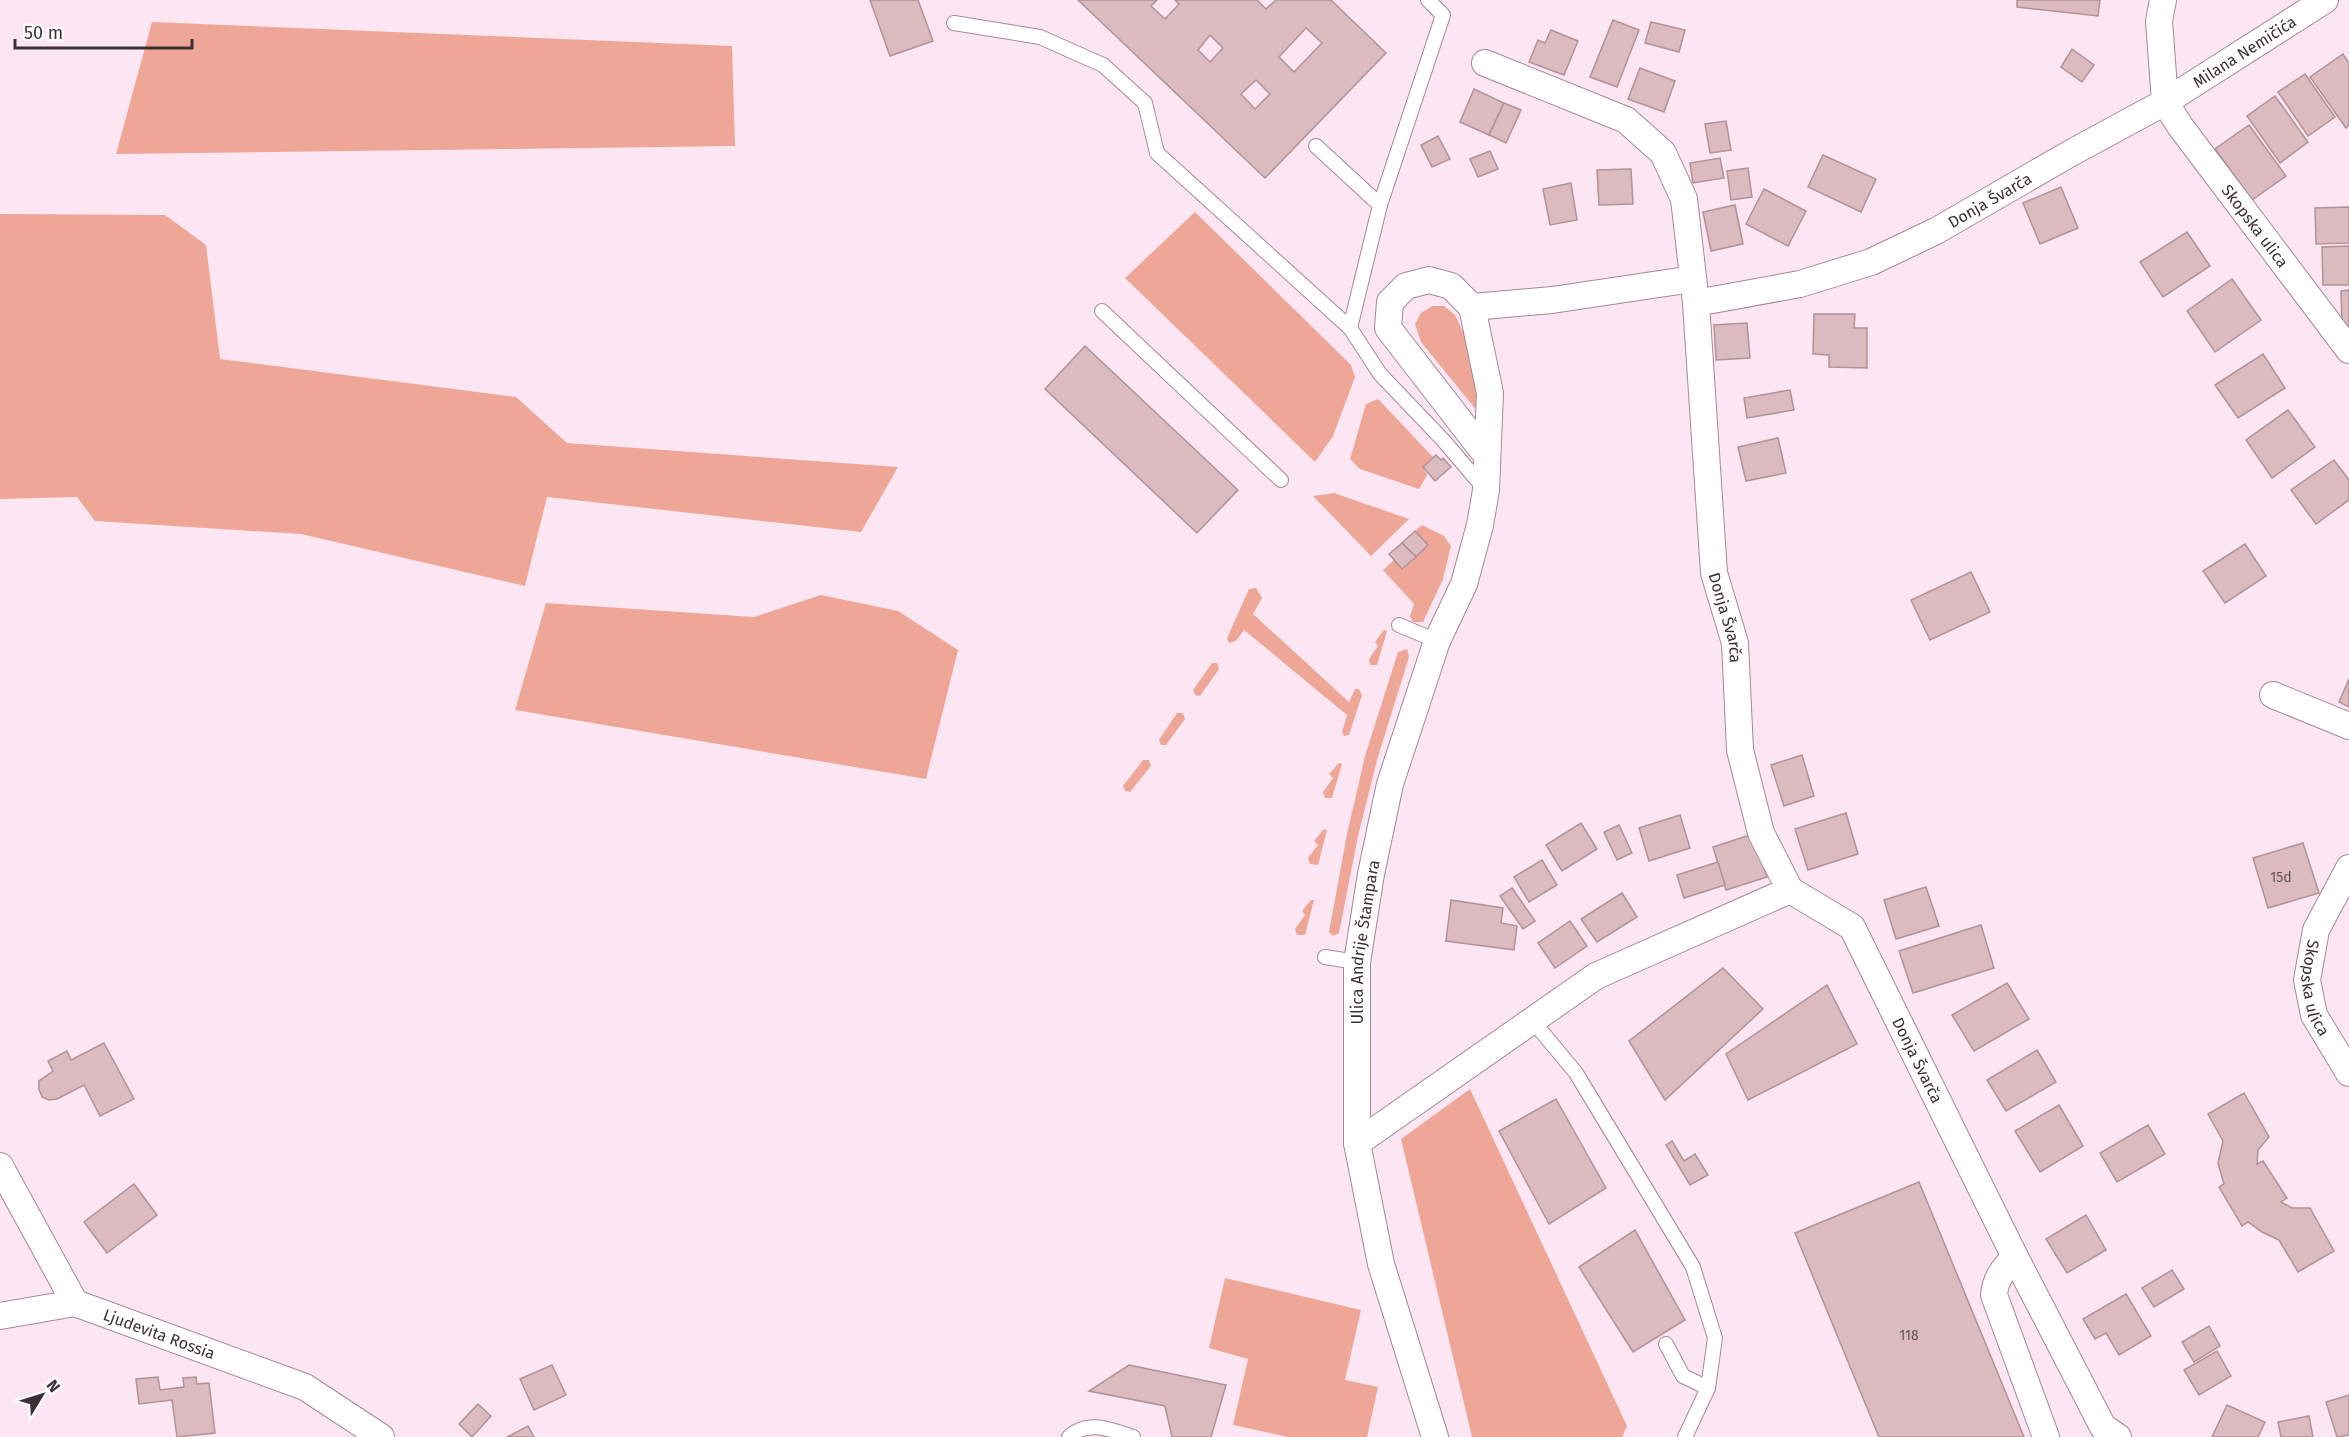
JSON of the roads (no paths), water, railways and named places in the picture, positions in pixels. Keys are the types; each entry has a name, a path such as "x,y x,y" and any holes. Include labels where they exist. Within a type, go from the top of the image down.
{"street":[{"path":"2163,0 2159,21 2165,102"},
{"name":"Milana Nemičića","path":"2165,102 2325,0"},
{"path":"1485,63 1626,120 1663,153 1684,199 1695,291 1472,307 1451,286 1429,280 1406,286 1390,302 1388,328 1488,456"},
{"name":"Donja Švarča","path":"2118,1437 2103,1427 2015,1257 1852,927 1790,890 1761,833 1740,750 1735,643 1714,573 1695,291 1800,284 1871,262 1936,231 2165,102"},
{"name":"Skopska ulica","path":"2165,102 2180,126 2349,350"},
{"name":"Ulica Andrije Štampara","path":"1435,1437 1381,1264 1357,1143 1357,962 1371,874 1390,784 1437,641 1464,584 1480,525 1486,490 1490,393 1472,307"},
{"path":"2274,695 2349,726"},
{"name":"Skopska ulica","path":"2349,868 2316,930 2307,980 2314,1015 2349,1073"},
{"path":"1357,1143 1596,976 1790,890"},
{"path":"0,1166 75,1303 0,1316"},
{"path":"2015,1257 2002,1271 1994,1295 2046,1437"},
{"name":"Ljudevita Rossia","path":"75,1303 305,1387 381,1437"}],"lane":[{"path":"1350,328 1380,204 1443,15 1428,0"},
{"path":"954,23 1040,37 1103,65 1145,103 1157,153 1350,328 1380,374 1443,440 1486,490"},
{"path":"1316,146 1380,204"},
{"path":"1102,311 1281,480"},
{"path":"1399,625 1437,641"},
{"path":"1325,957 1357,962"},
{"path":"1532,1020 1576,1073 1693,1267 1715,1338 1708,1388 1685,1437"},
{"path":"1666,1344 1683,1376 1708,1388"},
{"path":"1070,1437 1076,1430 1101,1426 1133,1437"}]}
